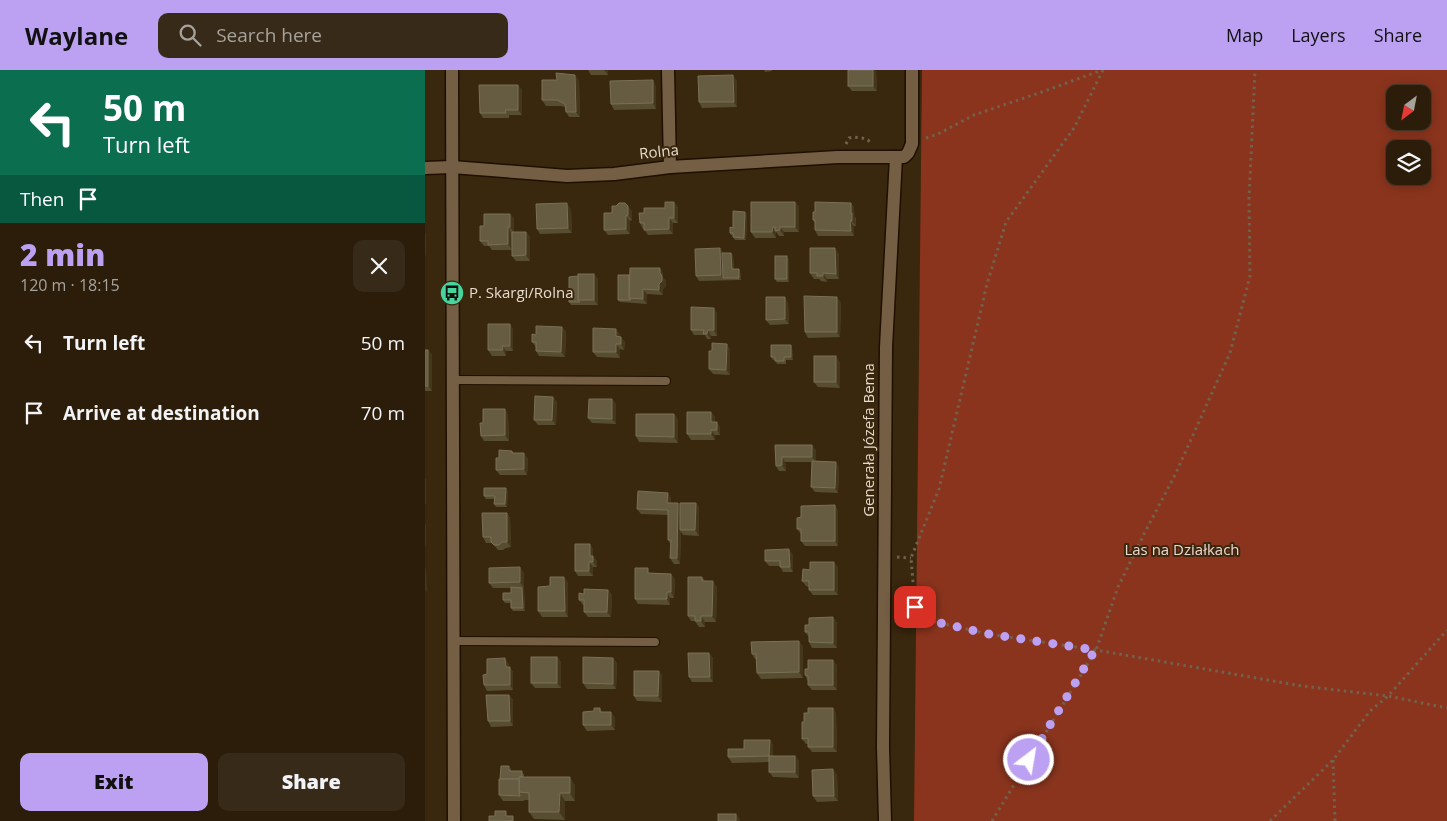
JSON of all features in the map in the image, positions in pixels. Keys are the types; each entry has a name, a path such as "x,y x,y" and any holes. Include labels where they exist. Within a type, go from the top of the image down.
{"street":[{"path":"452,70 454,821"},
{"path":"668,70 670,167"},
{"path":"896,158 904,157 908,153 911,144 912,70"},
{"name":"Rolna","path":"425,168 452,168 567,176 615,174 670,167 838,157 896,158"},
{"name":"Generała Józefa Bema","path":"885,821 883,737 886,347 896,158"}],"lane":[{"path":"452,380 667,381"},
{"path":"453,641 655,642"}],"path":[{"path":"911,144 938,134 973,115 1103,70 1074,128 1006,222 987,284 939,489 911,558 915,607 927,620 989,634 1095,650 1302,686 1388,696 1447,708"},
{"path":"992,821 1095,650 1118,587 1175,475 1230,353 1250,276 1249,199 1255,70"},
{"path":"1270,821 1333,760 1370,711 1388,696 1447,630"},
{"path":"1333,760 1335,821"}],"green space":[{"name":"Las na Działkach","path":"922,70 1447,70 1447,821 914,821"}],"building":[{"path":"848,70 873,70 873,86 848,86"},
{"path":"556,73 575,75 576,112 566,112 565,104 557,100 542,100 542,80 557,80"},
{"path":"733,75 734,102 699,102 698,76"},
{"path":"653,80 653,103 611,104 610,81"},
{"path":"479,85 518,85 518,110 505,110 506,113 480,113"},
{"path":"665,202 674,202 674,218 669,218 669,229 644,230 644,223 640,223 639,213 644,213 644,208 665,208"},
{"path":"751,202 795,202 795,227 780,227 780,230 775,231 775,227 773,227 772,232 751,232"},
{"path":"815,202 851,203 851,231 815,230 813,212 815,212"},
{"path":"567,203 568,228 537,229 536,204"},
{"path":"619,203 625,203 628,206 626,229 604,230 604,213 612,213 612,206 616,206"},
{"path":"733,211 745,212 744,238 733,237 733,233 730,233 730,227 733,228"},
{"path":"484,214 510,214 508,244 488,245 488,241 480,241 480,226 484,226"},
{"path":"512,232 526,232 526,255 512,256"},
{"path":"720,248 721,275 696,276 695,249"},
{"path":"810,248 835,248 836,274 823,273 823,276 817,276 817,273 810,273"},
{"path":"722,253 731,253 732,269 739,269 739,278 723,278"},
{"path":"775,256 787,256 787,279 775,279"},
{"path":"630,268 660,268 662,281 659,284 659,290 643,289 643,299 629,298"},
{"path":"578,274 594,274 594,300 578,300"},
{"path":"618,275 629,275 629,298 631,300 618,300"},
{"path":"578,276 578,300 580,302 569,302 569,277"},
{"path":"804,296 837,297 837,332 805,332"},
{"path":"766,297 785,297 785,319 766,320"},
{"path":"691,307 714,308 714,330 708,330 707,334 703,334 704,330 691,330"},
{"path":"488,324 510,324 510,346 502,346 503,350 488,350"},
{"path":"536,326 562,327 561,352 536,351 536,342 532,342 532,334 536,335"},
{"path":"593,328 616,329 616,336 621,337 621,344 616,344 616,352 593,352"},
{"path":"712,343 727,344 726,370 709,369 709,351 712,351"},
{"path":"771,345 791,345 791,357 784,357 784,361 775,361 775,357 771,357"},
{"path":"425,350 428,350 428,386 425,386"},
{"path":"814,356 836,356 836,382 814,382"},
{"path":"535,396 553,397 552,420 534,420"},
{"path":"589,399 612,399 612,419 588,418"},
{"path":"483,409 505,409 505,435 481,436 480,423 483,423"},
{"path":"687,412 711,412 711,422 717,422 717,430 711,430 711,434 687,434"},
{"path":"636,414 674,414 674,437 636,436"},
{"path":"775,445 812,445 812,457 782,457 782,465 776,466"},
{"path":"499,450 524,453 524,469 496,470 496,458 499,458"},
{"path":"812,461 836,462 835,488 811,487"},
{"path":"484,488 506,488 505,504 494,504 495,496 484,496"},
{"path":"638,491 668,493 667,503 678,503 677,558 670,558 671,540 668,540 668,510 637,509"},
{"path":"680,503 696,503 695,530 680,530"},
{"path":"835,505 835,541 801,541 801,529 797,529 797,518 801,517 801,506"},
{"path":"482,513 507,513 507,542 494,545 491,542 491,537 483,537"},
{"path":"575,544 590,544 590,556 593,556 593,562 589,562 589,571 575,571"},
{"path":"789,549 790,567 780,567 780,561 765,561 765,550"},
{"path":"810,562 834,562 834,590 809,590 809,581 802,581 803,569 810,570"},
{"path":"520,567 520,582 489,583 489,568"},
{"path":"635,568 648,568 648,573 671,574 671,592 667,592 667,599 635,599"},
{"path":"550,577 564,577 565,611 538,611 538,587 550,586"},
{"path":"688,577 702,577 702,581 713,581 712,616 701,616 701,621 695,621 695,616 688,616"},
{"path":"511,587 522,588 523,608 511,608 511,600 503,600 503,593 511,593"},
{"path":"584,589 608,590 607,612 584,612 584,600 579,600 579,593 584,594"},
{"path":"833,617 833,643 809,642 809,632 805,632 805,625 809,625 809,618"},
{"path":"799,641 799,672 757,673 756,654 752,654 751,642"},
{"path":"688,653 709,653 710,677 689,677"},
{"path":"531,657 557,657 557,683 531,683"},
{"path":"583,657 613,658 613,684 583,683"},
{"path":"505,658 506,667 510,667 510,685 484,685 483,675 487,674 487,659"},
{"path":"808,660 833,660 833,685 808,685 808,676 805,675 805,669 808,669"},
{"path":"634,671 659,671 658,696 634,696"},
{"path":"486,695 509,695 510,721 488,721"},
{"path":"594,708 600,708 600,712 611,712 611,725 583,725 583,712 594,711"},
{"path":"808,708 833,708 833,747 808,747 808,738 802,739 802,722 804,722 804,713 808,713"},
{"path":"744,740 770,740 769,756 728,757 728,749 744,749"},
{"path":"769,756 795,756 795,772 769,772"},
{"path":"501,766 509,766 509,771 522,771 522,777 519,777 519,779 500,779"},
{"path":"833,769 834,796 813,796 812,770"},
{"path":"519,777 570,777 570,793 560,793 559,812 529,812 529,793 519,792"},
{"path":"499,779 519,779 520,796 499,795"},
{"path":"495,811 506,811 506,816 513,816 513,821 489,821 489,816 495,816"},
{"path":"718,814 736,814 736,821 718,821"}],"place":[{"name":"P. Skargi/Rolna","path":"452,293"}],"route":[{"path":"915,607 927,620 989,634 1095,650 1029,760"}]}
